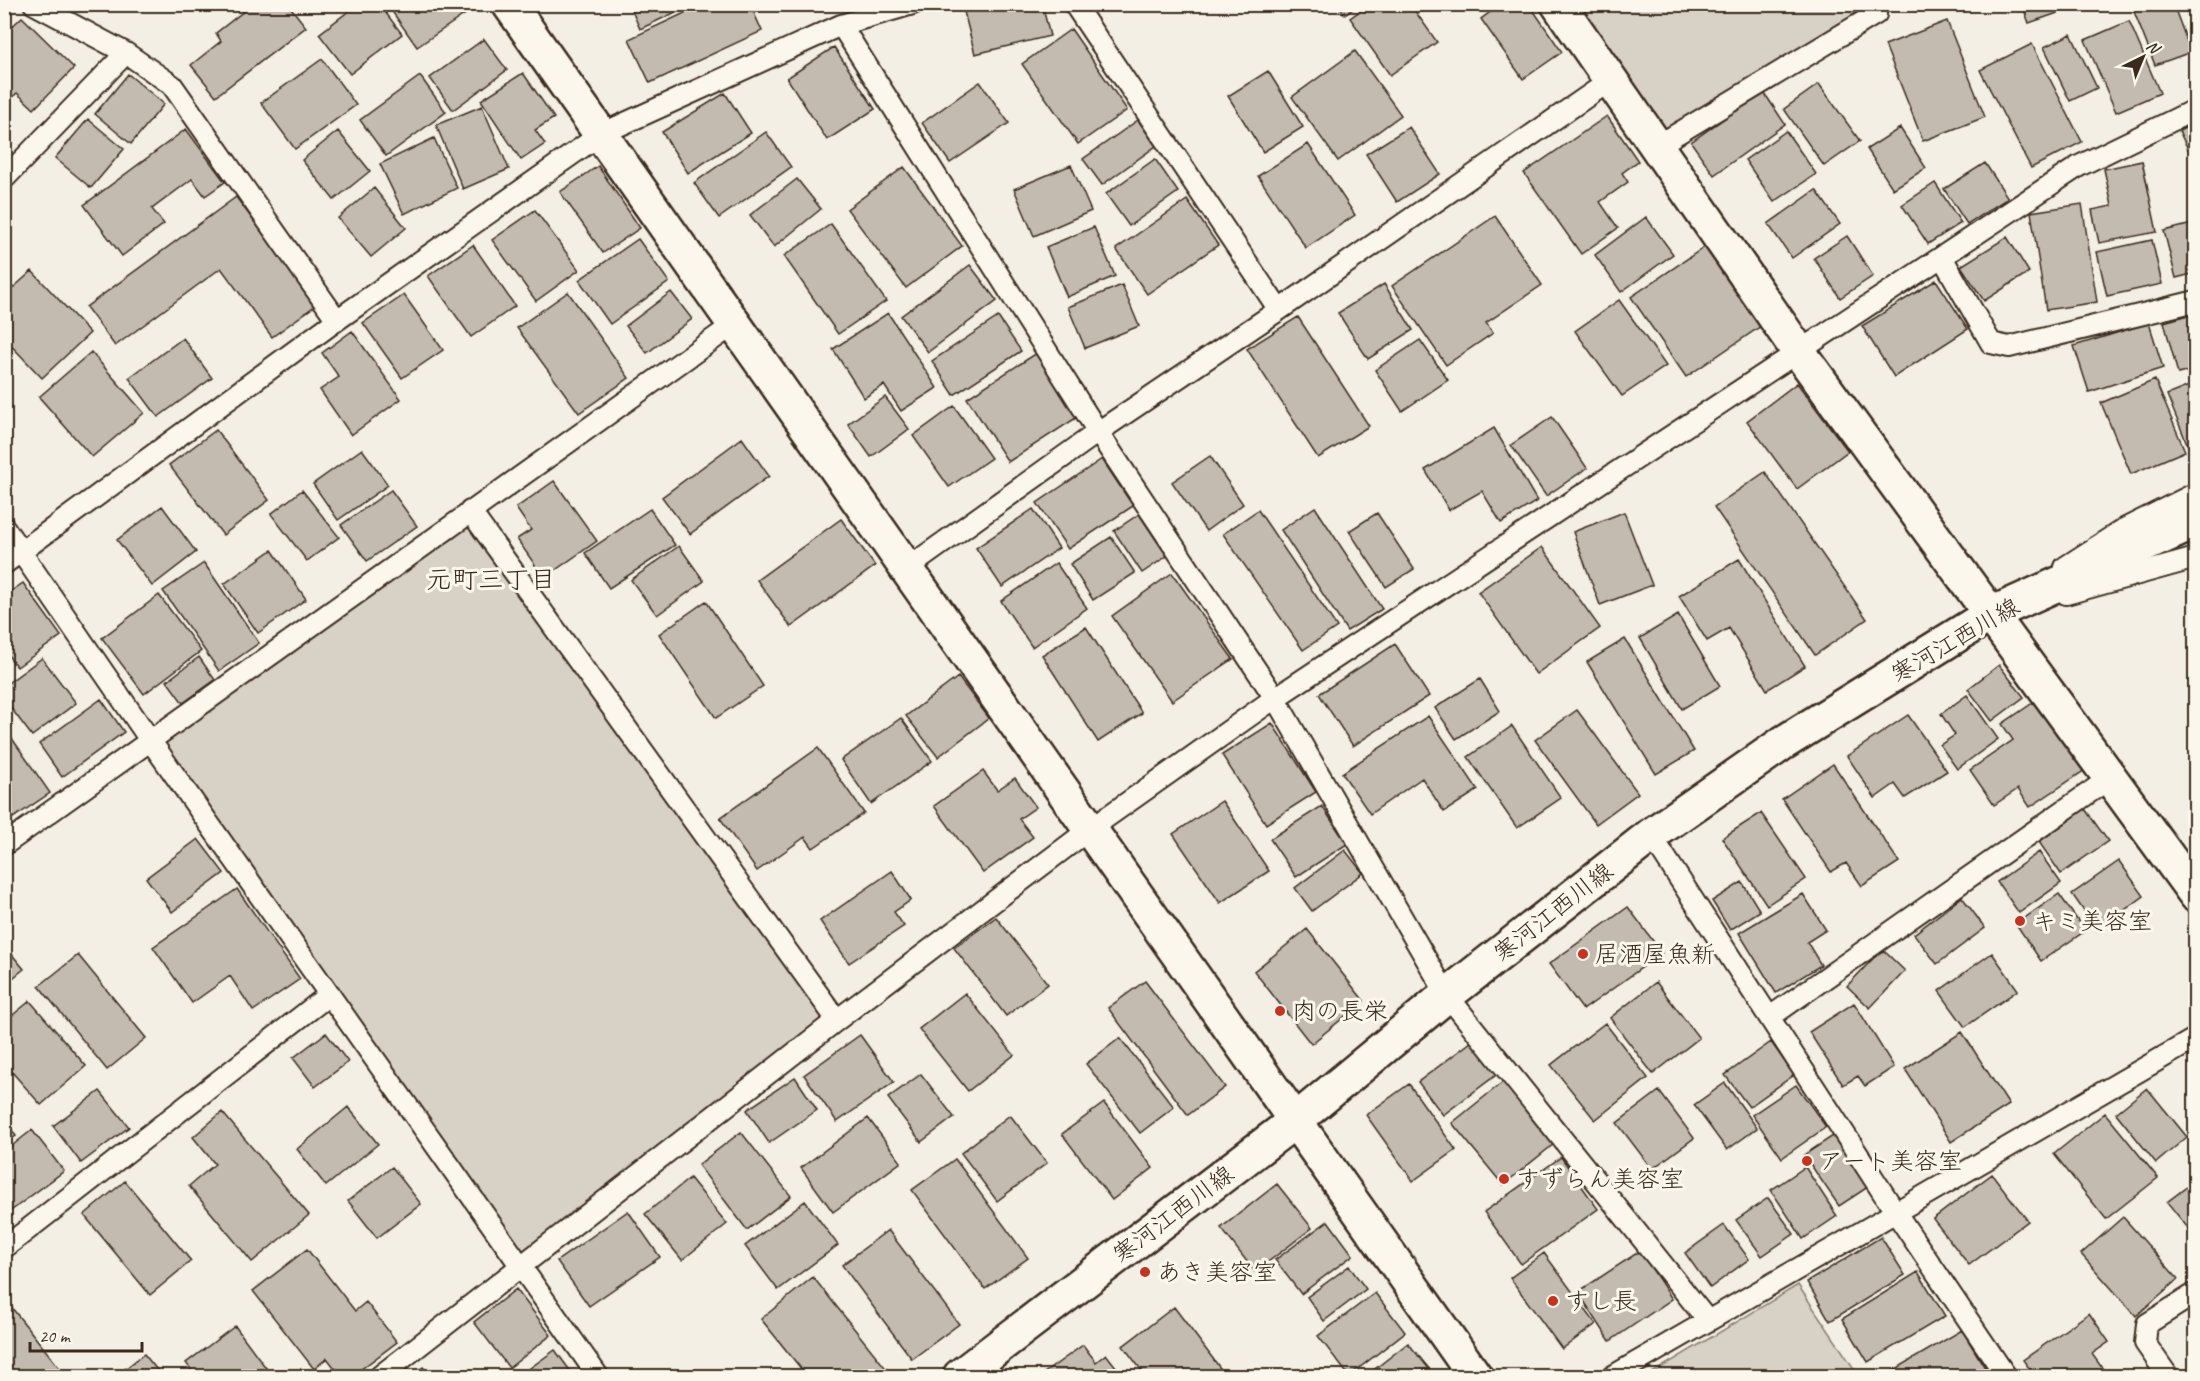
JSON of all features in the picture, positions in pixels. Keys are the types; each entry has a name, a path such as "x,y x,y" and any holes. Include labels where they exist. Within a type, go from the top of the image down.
{"street":[{"path":"508,4 1475,1377"},
{"path":"1558,4 1799,352 2196,895"},
{"name":"寒河江西川線","path":"968,1374 1295,1122 1447,995 1651,835 1783,743 1991,614 2196,522"}],"lane":[{"path":"34,4 126,53 172,85 337,320"},
{"path":"4,564 337,320 601,134 876,10 913,4"},
{"path":"1074,4 1279,310"},
{"path":"1657,146 1876,14 1874,4"},
{"path":"841,25 1098,432 1275,698 1447,995 1708,1321"},
{"path":"4,179 126,53"},
{"path":"906,570 1098,432 1279,310 1611,80"},
{"path":"380,1377 837,1020 1090,829 1275,698 2079,166 2196,109"},
{"path":"1942,257 1991,343 2009,347 2196,301"},
{"path":"4,845 733,325"},
{"path":"1991,614 2124,529 2196,493"},
{"path":"470,511 837,1020"},
{"path":"4,527 150,740 598,1377"},
{"path":"1991,614 2196,558"},
{"path":"1770,1017 2110,778"},
{"path":"1651,835 1896,1213 2007,1377"},
{"path":"4,1248 330,994"},
{"path":"1613,1377 2196,1038"},
{"path":"2168,1377 2145,1343 2147,1324 2196,1293"}],"shaded area":[{"path":"1579,5 1863,5 1864,9 1666,129"},
{"path":"470,511 837,1020 522,1267 150,740"},
{"path":"1798,1285 1859,1376 1647,1376"}],"building":[{"path":"253,4 288,4 306,27 216,96 191,65 221,41 216,33"},
{"path":"358,4 379,4 402,34 350,74 319,34"},
{"path":"399,4 472,4 474,8 417,47 391,10"},
{"path":"629,4 693,4 640,29"},
{"path":"704,4 750,4 762,31 650,83 629,39"},
{"path":"962,4 1042,4 1050,36 975,54"},
{"path":"1338,4 1359,4 1345,15"},
{"path":"1370,4 1410,4 1437,42 1390,75 1350,18"},
{"path":"1501,4 1529,4 1562,52 1523,79 1481,19"},
{"path":"2022,4 2071,4 2072,8 2029,23"},
{"path":"2082,4 2101,4 2084,10"},
{"path":"2131,4 2173,4 2191,52 2155,65"},
{"path":"2184,4 2196,4 2196,41"},
{"path":"22,17 74,68 34,109 17,93 4,105 4,34"},
{"path":"1947,21 1985,117 1923,141 1885,45"},
{"path":"2129,21 2160,93 2116,112 2085,40"},
{"path":"1071,29 1127,110 1078,144 1022,64"},
{"path":"2071,34 2097,88 2070,101 2044,47"},
{"path":"484,39 507,70 453,110 430,78"},
{"path":"2032,44 2082,142 2031,168 1980,70"},
{"path":"834,47 875,109 827,140 787,78"},
{"path":"1355,51 1401,115 1338,161 1292,97"},
{"path":"322,59 356,105 295,149 261,103"},
{"path":"1268,71 1303,127 1263,152 1228,96"},
{"path":"523,73 554,118 535,130 545,144 521,160 481,100"},
{"path":"128,74 164,104 131,144 95,114"},
{"path":"420,76 446,112 386,156 360,120"},
{"path":"980,82 1009,123 950,163 922,123"},
{"path":"1819,84 1860,141 1824,166 1784,109"},
{"path":"1763,91 1785,124 1714,175 1691,142"},
{"path":"725,93 751,133 688,173 662,132"},
{"path":"482,106 509,169 463,189 436,125"},
{"path":"1607,116 1638,161 1622,173 1628,182 1600,202 1618,228 1581,254 1524,173"},
{"path":"88,119 124,149 91,188 55,158"},
{"path":"1138,120 1156,146 1102,185 1083,159"},
{"path":"2196,123 2196,165 2179,131"},
{"path":"1409,127 1440,174 1397,202 1366,154"},
{"path":"1900,128 1926,168 1893,189 1867,149"},
{"path":"186,129 225,182 205,196 192,179 152,209 164,224 122,256 84,205"},
{"path":"338,131 370,171 334,200 302,160"},
{"path":"1786,131 1816,174 1774,202 1745,160"},
{"path":"766,132 791,167 719,218 694,183"},
{"path":"434,138 457,188 404,214 380,164"},
{"path":"1308,144 1355,215 1306,248 1258,176"},
{"path":"1155,159 1178,192 1129,226 1106,194"},
{"path":"2142,161 2157,232 2099,243 2092,210 2112,206 2104,169"},
{"path":"1985,163 2008,198 1967,224 1944,189"},
{"path":"1071,165 1091,211 1034,236 1014,189"},
{"path":"598,166 640,228 603,253 560,192"},
{"path":"904,167 962,246 906,288 847,209"},
{"path":"797,179 821,209 774,247 750,215"},
{"path":"1935,183 1961,223 1928,244 1902,205"},
{"path":"374,188 406,228 371,257 338,218"},
{"path":"1816,190 1840,224 1792,258 1768,224"},
{"path":"236,197 316,305 272,337 221,268 115,346 86,307"},
{"path":"1187,200 1218,245 1147,294 1116,249"},
{"path":"2082,204 2097,302 2046,310 2031,212"},
{"path":"535,210 579,270 536,301 492,240"},
{"path":"1495,216 1542,285 1486,323 1493,333 1446,365 1392,286"},
{"path":"1646,217 1673,254 1621,292 1595,255"},
{"path":"2196,223 2196,273 2176,278 2164,231"},
{"path":"831,224 886,301 838,334 784,256"},
{"path":"1094,227 1115,276 1067,297 1046,247"},
{"path":"1847,236 1873,276 1840,298 1814,258"},
{"path":"2007,237 2029,272 1984,301 1961,266"},
{"path":"638,239 669,282 610,324 579,280"},
{"path":"2152,240 2162,284 2107,296 2097,252"},
{"path":"473,245 515,306 471,337 428,276"},
{"path":"1706,246 1761,326 1686,377 1631,297"},
{"path":"970,265 997,301 928,352 901,316"},
{"path":"32,271 90,333 42,378 4,338 4,296"},
{"path":"1936,280 1968,329 1894,377 1862,326"},
{"path":"1384,284 1413,330 1368,359 1338,313"},
{"path":"1122,285 1139,326 1085,348 1068,307"},
{"path":"568,292 629,378 579,413 517,328"},
{"path":"671,292 692,319 647,353 626,326"},
{"path":"404,295 443,350 402,378 363,323"},
{"path":"1619,300 1666,366 1622,396 1575,331"},
{"path":"888,313 937,388 901,411 884,385 864,398 833,349"},
{"path":"2196,313 2196,369 2178,374 2164,322"},
{"path":"998,317 1021,351 954,395 932,361"},
{"path":"1298,317 1369,426 1318,458 1247,349"},
{"path":"2149,323 2163,368 2089,392 2074,346"},
{"path":"352,331 401,399 351,435 320,390 339,377 322,353"},
{"path":"183,338 212,378 158,417 129,378"},
{"path":"1420,340 1448,380 1402,411 1375,370"},
{"path":"91,352 144,413 92,457 39,397"},
{"path":"1037,353 1079,416 1008,462 967,398"},
{"path":"2155,380 2185,451 2131,474 2101,403"},
{"path":"1797,383 1848,451 1797,489 1747,421"},
{"path":"2196,383 2196,457 2193,458 2167,395"},
{"path":"885,397 909,429 871,457 848,424"},
{"path":"954,406 991,458 949,487 913,436"},
{"path":"1552,417 1587,468 1546,496 1511,445"},
{"path":"1494,428 1537,501 1501,523 1482,491 1449,510 1425,470"},
{"path":"216,430 269,500 223,535 169,465"},
{"path":"742,438 769,476 690,534 662,497"},
{"path":"362,449 388,485 338,520 313,484"},
{"path":"1210,456 1243,504 1206,531 1172,482"},
{"path":"1102,459 1133,506 1068,549 1037,503"},
{"path":"1765,472 1867,619 1815,655 1714,507"},
{"path":"554,481 597,541 544,578 517,539 531,530 516,508"},
{"path":"302,490 339,537 307,561 271,514"},
{"path":"391,490 417,526 367,561 341,525"},
{"path":"162,506 196,552 152,586 117,540"},
{"path":"1315,507 1382,609 1347,631 1281,530"},
{"path":"650,509 675,545 609,588 585,553"},
{"path":"1033,509 1059,548 1002,587 976,548"},
{"path":"1258,510 1337,627 1303,650 1223,534"},
{"path":"1624,512 1652,585 1600,605 1573,532"},
{"path":"1377,513 1414,569 1386,587 1349,531"},
{"path":"1139,514 1167,556 1142,573 1114,531"},
{"path":"841,519 875,566 791,627 757,580"},
{"path":"1111,537 1135,573 1093,600 1070,564"},
{"path":"679,546 704,581 657,615 631,580"},
{"path":"1542,547 1600,628 1536,674 1478,592"},
{"path":"272,550 306,599 258,633 224,584"},
{"path":"1739,559 1805,666 1767,690 1729,628 1707,641 1679,596"},
{"path":"204,563 259,643 219,671 163,591"},
{"path":"1056,563 1087,608 1032,647 1001,601"},
{"path":"1172,573 1233,659 1172,701 1112,616"},
{"path":"23,583 61,636 17,667 4,650 4,596"},
{"path":"159,595 201,651 144,694 102,638"},
{"path":"706,601 763,686 716,718 659,634"},
{"path":"1678,615 1720,686 1682,709 1640,638"},
{"path":"1086,627 1142,713 1098,742 1042,655"},
{"path":"1625,639 1694,751 1656,774 1587,662"},
{"path":"1395,644 1429,696 1353,746 1319,694"},
{"path":"199,657 215,680 183,703 167,681"},
{"path":"42,658 76,703 32,736 4,699 4,686"},
{"path":"1999,665 2024,697 1992,721 1968,689"},
{"path":"958,677 989,718 938,757 906,716"},
{"path":"1480,679 1500,711 1456,739 1435,708"},
{"path":"1967,695 1998,739 1957,769 1940,745 1955,735 1941,714"},
{"path":"101,699 124,732 62,777 39,744"},
{"path":"2037,700 2085,770 2030,807 2018,789 1994,805 1970,770 2013,740 2002,724"},
{"path":"1577,710 1638,793 1596,824 1535,740"},
{"path":"1908,715 1947,771 1905,798 1895,784 1875,798 1847,756"},
{"path":"1428,716 1478,790 1444,812 1422,778 1370,814 1342,773"},
{"path":"901,718 932,761 871,804 841,760"},
{"path":"1272,723 1316,792 1266,824 1222,755"},
{"path":"1512,726 1561,798 1517,828 1468,757"},
{"path":"4,727 50,793 13,818 4,806"},
{"path":"818,748 864,813 813,848 805,837 757,871 720,818"},
{"path":"1833,764 1899,862 1862,886 1846,863 1831,872 1782,799"},
{"path":"983,771 997,790 1015,778 1036,807 1019,819 1033,837 983,873 934,806"},
{"path":"1222,801 1269,871 1220,903 1173,834"},
{"path":"1322,806 1347,844 1296,877 1270,839"},
{"path":"2085,809 2108,841 2061,874 2039,842"},
{"path":"1761,813 1806,879 1767,905 1722,838"},
{"path":"198,839 224,873 172,912 146,878"},
{"path":"1345,850 1363,873 1312,911 1295,888"},
{"path":"2039,852 2061,883 2019,913 1997,882"},
{"path":"2119,861 2144,896 2097,930 2072,894"},
{"path":"892,871 911,900 894,912 904,926 849,963 820,921"},
{"path":"1742,882 1760,911 1730,930 1712,901"},
{"path":"237,889 300,979 253,1011 230,976 192,1003 153,947"},
{"path":"1803,894 1826,930 1807,942 1821,965 1776,993 1739,933"},
{"path":"2059,894 2085,931 2041,961 2016,924"},
{"path":"1962,897 1985,928 1937,964 1914,934"},
{"path":"1628,907 1662,953 1583,1010 1549,964"},
{"path":"996,917 1048,984 1006,1016 954,948"},
{"path":"1307,929 1364,1001 1311,1044 1254,971"},
{"path":"4,945 24,969 4,985"},
{"path":"1882,949 1905,971 1870,1008 1847,986"},
{"path":"1992,953 2018,990 1965,1027 1939,991"},
{"path":"78,955 146,1038 107,1070 39,986"},
{"path":"1145,981 1225,1087 1188,1115 1108,1008"},
{"path":"1656,982 1699,1038 1653,1074 1610,1018"},
{"path":"965,993 1014,1055 968,1091 919,1029"},
{"path":"30,1001 86,1066 41,1105 4,1063 4,1022"},
{"path":"1854,1003 1894,1067 1865,1086 1858,1076 1843,1085 1809,1032"},
{"path":"1605,1023 1648,1078 1595,1120 1551,1065"},
{"path":"1962,1032 2009,1105 1951,1142 1905,1069"},
{"path":"326,1033 348,1062 315,1087 293,1058"},
{"path":"860,1035 894,1082 837,1122 804,1075"},
{"path":"1120,1038 1174,1107 1140,1133 1086,1064"},
{"path":"1475,1039 1500,1072 1443,1115 1418,1082"},
{"path":"1771,1042 1794,1075 1749,1107 1725,1075"},
{"path":"921,1074 954,1117 921,1142 888,1098"},
{"path":"795,1077 817,1110 769,1143 747,1110"},
{"path":"1504,1081 1554,1144 1503,1185 1452,1123"},
{"path":"1725,1083 1757,1128 1727,1150 1694,1105"},
{"path":"1409,1084 1456,1150 1413,1181 1366,1115"},
{"path":"1796,1085 1826,1127 1782,1158 1752,1115"},
{"path":"2147,1088 2187,1137 2156,1163 2116,1113"},
{"path":"100,1091 129,1127 81,1163 53,1126"},
{"path":"1659,1091 1694,1138 1652,1169 1617,1123"},
{"path":"1104,1103 1153,1168 1112,1200 1062,1134"},
{"path":"348,1107 378,1144 326,1186 297,1149"},
{"path":"222,1112 309,1215 252,1262 189,1186 215,1164 193,1137"},
{"path":"2105,1113 2158,1178 2106,1219 2054,1154"},
{"path":"1010,1115 1047,1163 997,1201 961,1153"},
{"path":"868,1118 901,1162 833,1212 801,1168"},
{"path":"4,1119 16,1136 4,1144"},
{"path":"32,1130 64,1171 4,1216 4,1152"},
{"path":"741,1132 791,1196 747,1230 698,1165"},
{"path":"1836,1134 1871,1185 1839,1206 1804,1155"},
{"path":"1561,1157 1598,1209 1521,1264 1484,1212"},
{"path":"955,1159 1028,1258 985,1289 912,1190"},
{"path":"392,1167 421,1204 377,1238 348,1201"},
{"path":"1805,1167 1837,1216 1803,1239 1771,1190"},
{"path":"1992,1174 2028,1221 1969,1265 1933,1219"},
{"path":"690,1178 727,1224 682,1260 645,1214"},
{"path":"2196,1180 2196,1238 2167,1202"},
{"path":"125,1181 191,1261 150,1295 84,1215"},
{"path":"1277,1184 1312,1228 1255,1272 1221,1228"},
{"path":"1768,1198 1794,1234 1762,1256 1736,1220"},
{"path":"805,1201 838,1245 778,1290 745,1246"},
{"path":"628,1211 660,1257 589,1306 557,1261"},
{"path":"2123,1217 2178,1279 2136,1316 2081,1254"},
{"path":"1328,1221 1353,1255 1301,1294 1275,1260"},
{"path":"1724,1225 1749,1259 1710,1288 1685,1253"},
{"path":"888,1230 959,1324 912,1359 842,1265"},
{"path":"1881,1237 1905,1275 1830,1321 1807,1282"},
{"path":"307,1249 355,1311 366,1302 397,1342 352,1376 341,1376 327,1358 314,1369 253,1291"},
{"path":"1640,1251 1672,1299 1610,1341 1578,1292"},
{"name":"すし長","path":"1544,1253 1596,1324 1562,1349 1510,1278"},
{"path":"1349,1266 1366,1289 1324,1321 1307,1297"},
{"path":"1918,1272 1945,1316 1868,1362 1842,1319"},
{"path":"813,1277 888,1371 881,1376 833,1376 829,1371 822,1376 807,1376 761,1319"},
{"path":"516,1289 551,1335 509,1368 474,1322"},
{"path":"1375,1293 1405,1332 1349,1376 1318,1336"},
{"path":"4,1298 66,1376 5,1376"},
{"path":"1174,1307 1226,1376 1146,1376 1123,1346"},
{"path":"2089,1313 2109,1342 2092,1354 2105,1372 2099,1376 2035,1376 2023,1360"},
{"path":"235,1326 272,1376 196,1376 186,1363"},
{"path":"1962,1330 1990,1376 1884,1376"},
{"path":"1408,1343 1435,1376 1366,1376"},
{"path":"1083,1345 1096,1362 1106,1354 1123,1376 1040,1376"},
{"path":"555,1350 574,1376 519,1376"},
{"path":"144,1354 162,1376 116,1376"},
{"path":"423,1367 430,1376 411,1376"}],"place":[{"name":"キミ美容室","path":"2020,921"},
{"name":"居酒屋魚新","path":"1583,954"},
{"name":"肉の長栄","path":"1280,1011"},
{"name":"アート美容室","path":"1807,1161"},
{"name":"すずらん美容室","path":"1504,1179"},
{"name":"あき美容室","path":"1145,1272"},
{"name":"すし長","path":"1553,1301"}],"district":[{"name":"元町三丁目","path":"491,579"}]}
